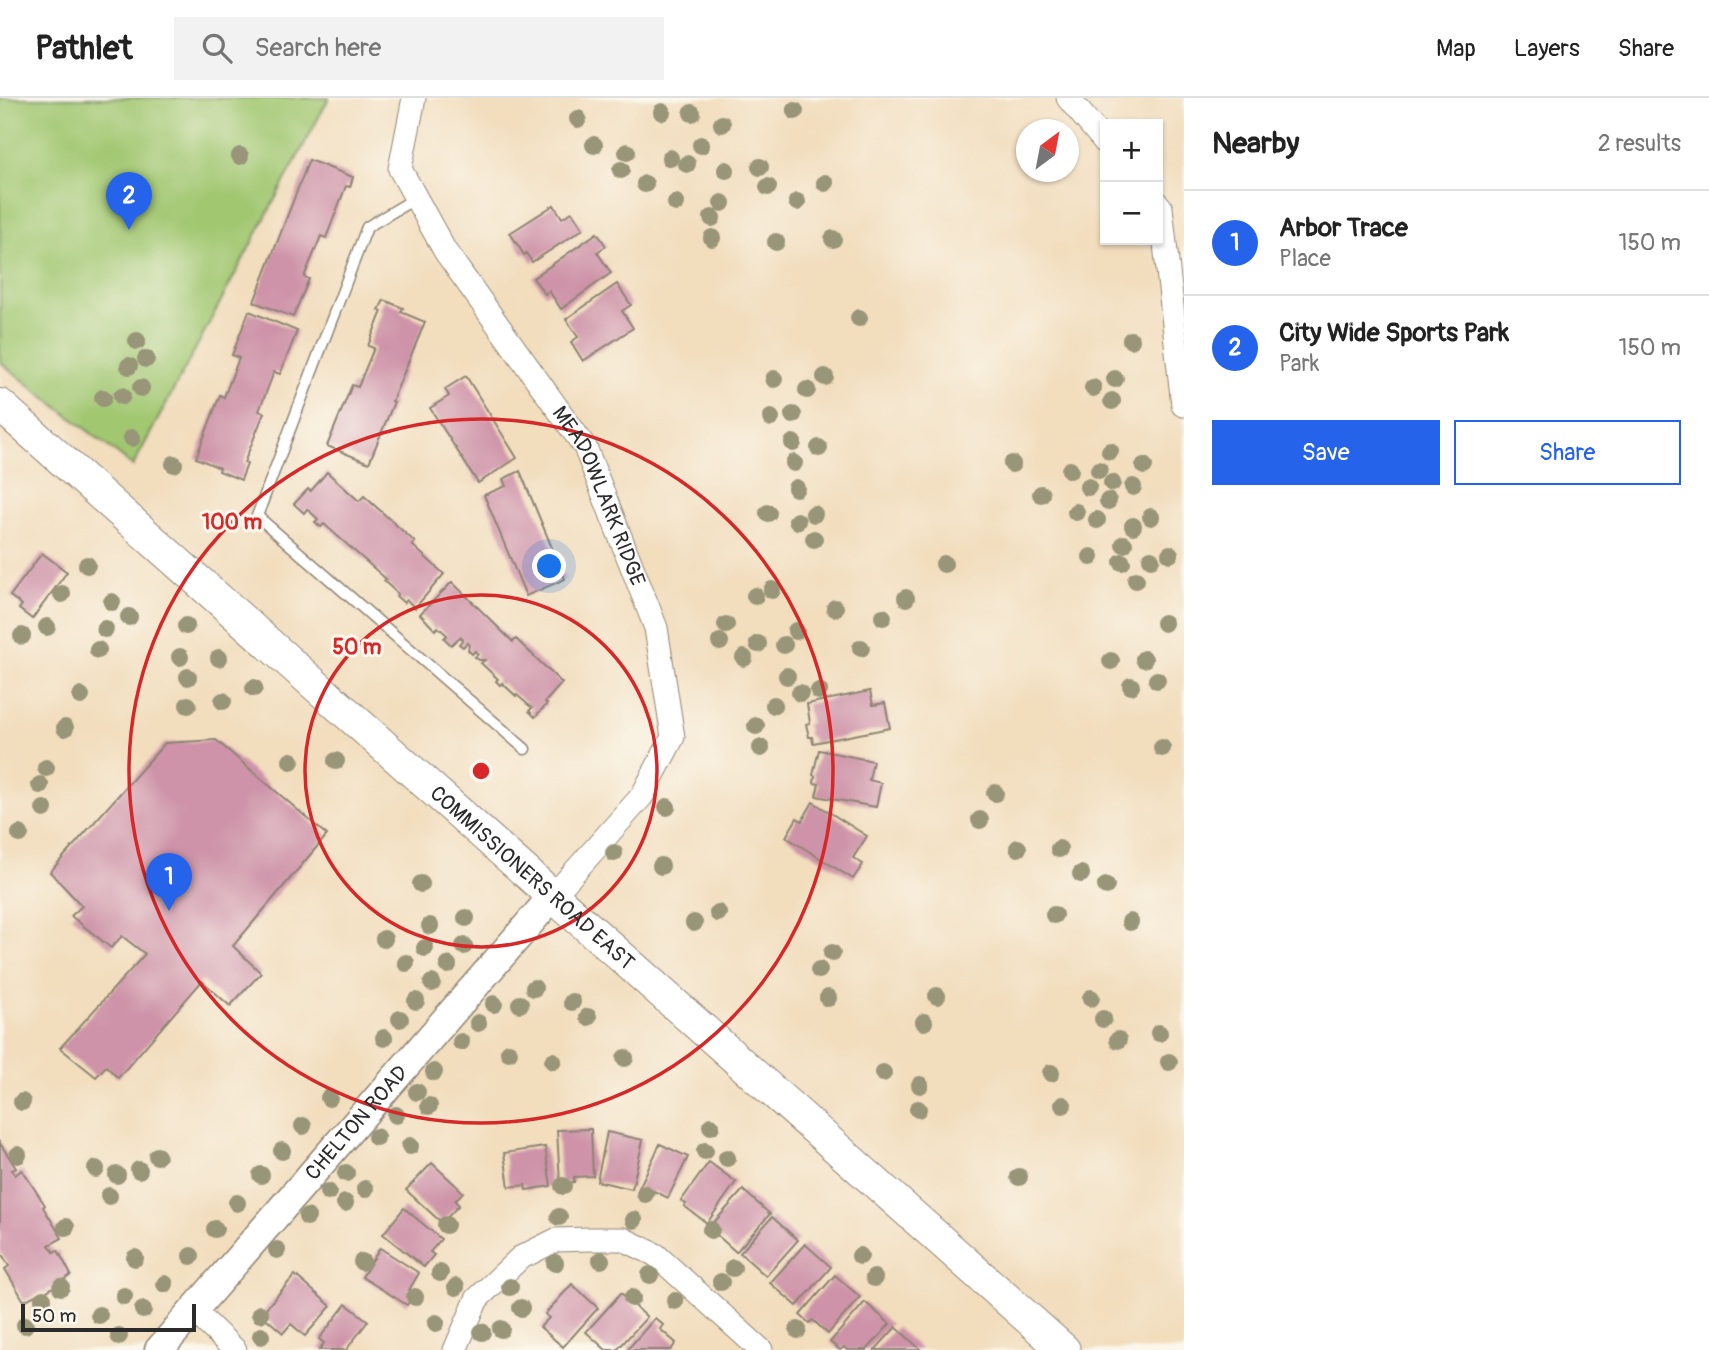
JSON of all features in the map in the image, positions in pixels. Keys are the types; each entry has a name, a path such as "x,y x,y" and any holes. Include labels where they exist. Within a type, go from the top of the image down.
{"main road":[{"name":"COMMISSIONERS ROAD EAST","path":"0,405 1064,1350"}],"street":[{"name":"MEADOWLARK RIDGE","path":"414,98 400,169 444,251 585,447 656,628 673,737 642,796 553,896"},
{"path":"1068,98 1100,136"},
{"path":"1163,226 1183,405"},
{"name":"CHELTON ROAD","path":"159,1350 553,896"},
{"path":"456,1350 477,1298 520,1258 556,1240 590,1239 623,1240 656,1255 761,1350"},
{"path":"194,1311 235,1350"}],"lane":[{"path":"416,198 367,227 257,516 525,749"}],"green space":[{"path":"0,98 329,98 133,466 0,362"}],"building":[{"path":"309,160 353,177 350,187 346,186 326,238 321,236 304,277 309,279 293,317 254,302"},
{"path":"554,205 562,218 572,212 583,229 532,262 526,253 524,255 510,233"},
{"path":"597,233 606,246 597,252 611,273 561,309 549,291 545,294 533,278"},
{"path":"617,284 631,305 622,311 633,328 583,361 571,342 578,337 566,319"},
{"path":"384,300 403,308 401,312 425,322 369,463 327,446 352,385 358,387 374,348 368,346"},
{"path":"249,311 297,331 280,374 274,372 259,411 264,413 244,463 247,464 241,480 196,458 220,395 224,397 239,358 232,355"},
{"path":"466,376 517,458 478,483 430,408 449,396 445,389"},
{"path":"520,471 565,579 526,596 484,495 506,486 503,479"},
{"path":"327,472 359,501 364,496 415,542 412,545 444,574 415,608 407,600 404,603 396,596 398,594 384,581 386,579 324,524 321,527 315,522 318,519 307,509 304,513 294,504 308,489 311,491"},
{"path":"42,553 67,572 32,619 19,609 22,605 10,596"},
{"path":"452,582 513,642 516,639 562,683 535,717 529,711 532,708 496,681 498,679 481,663 485,660 475,657 478,654 475,651 472,654 468,650 467,643 463,647 459,644 463,639 460,637 451,645 444,638 447,635 438,627 435,630 420,614"},
{"path":"870,691 873,705 885,703 890,728 813,743 806,724 810,723 807,704"},
{"path":"216,740 327,835 233,946 261,973 230,1006 202,981 118,1078 106,1066 96,1077 60,1048 145,954 122,936 111,948 71,916 82,906 50,872 165,743"},
{"path":"819,750 873,761 869,780 881,783 876,807 816,796 819,784 814,783 813,775"},
{"path":"813,802 867,836 853,858 863,864 853,879 786,837 797,818 802,821"},
{"path":"591,1129 593,1176 574,1177 574,1182 560,1183 557,1130"},
{"path":"607,1132 643,1140 632,1189 597,1181"},
{"path":"0,1143 16,1168 12,1170 15,1175 22,1170 45,1205 43,1207 62,1238 49,1245 54,1252 58,1250 71,1275 44,1293 43,1291 24,1301 5,1269 9,1266 0,1251"},
{"path":"660,1144 688,1157 668,1198 654,1191 651,1196 638,1190"},
{"path":"545,1147 551,1186 526,1190 525,1185 509,1187 504,1153"},
{"path":"709,1162 736,1182 707,1223 681,1201"},
{"path":"432,1163 463,1192 455,1201 459,1205 442,1223 406,1190"},
{"path":"743,1190 770,1214 736,1252 709,1228"},
{"path":"404,1208 441,1239 430,1252 434,1255 424,1267 383,1234"},
{"path":"772,1217 798,1240 766,1276 740,1253"},
{"path":"805,1244 831,1267 797,1306 770,1283"},
{"path":"380,1248 419,1273 409,1290 415,1293 407,1305 362,1277"},
{"path":"295,1275 331,1306 305,1336 291,1324 283,1333 261,1314"},
{"path":"835,1275 860,1297 828,1334 813,1320 809,1323 800,1315"},
{"path":"572,1284 598,1308 563,1347 540,1327 549,1318 545,1314"},
{"path":"621,1293 647,1317 617,1350 606,1350 586,1332"},
{"path":"865,1302 890,1324 867,1350 847,1350 844,1347 840,1350 830,1342"},
{"path":"346,1304 368,1321 346,1350 319,1350 324,1343 319,1339"},
{"path":"655,1318 663,1325 660,1329 676,1343 671,1350 627,1350"},
{"path":"896,1327 921,1350 875,1350"}],"place":[{"name":"City Wide Sports Park","path":"129,230"},
{"name":"Arbor Trace","path":"169,911"}]}
